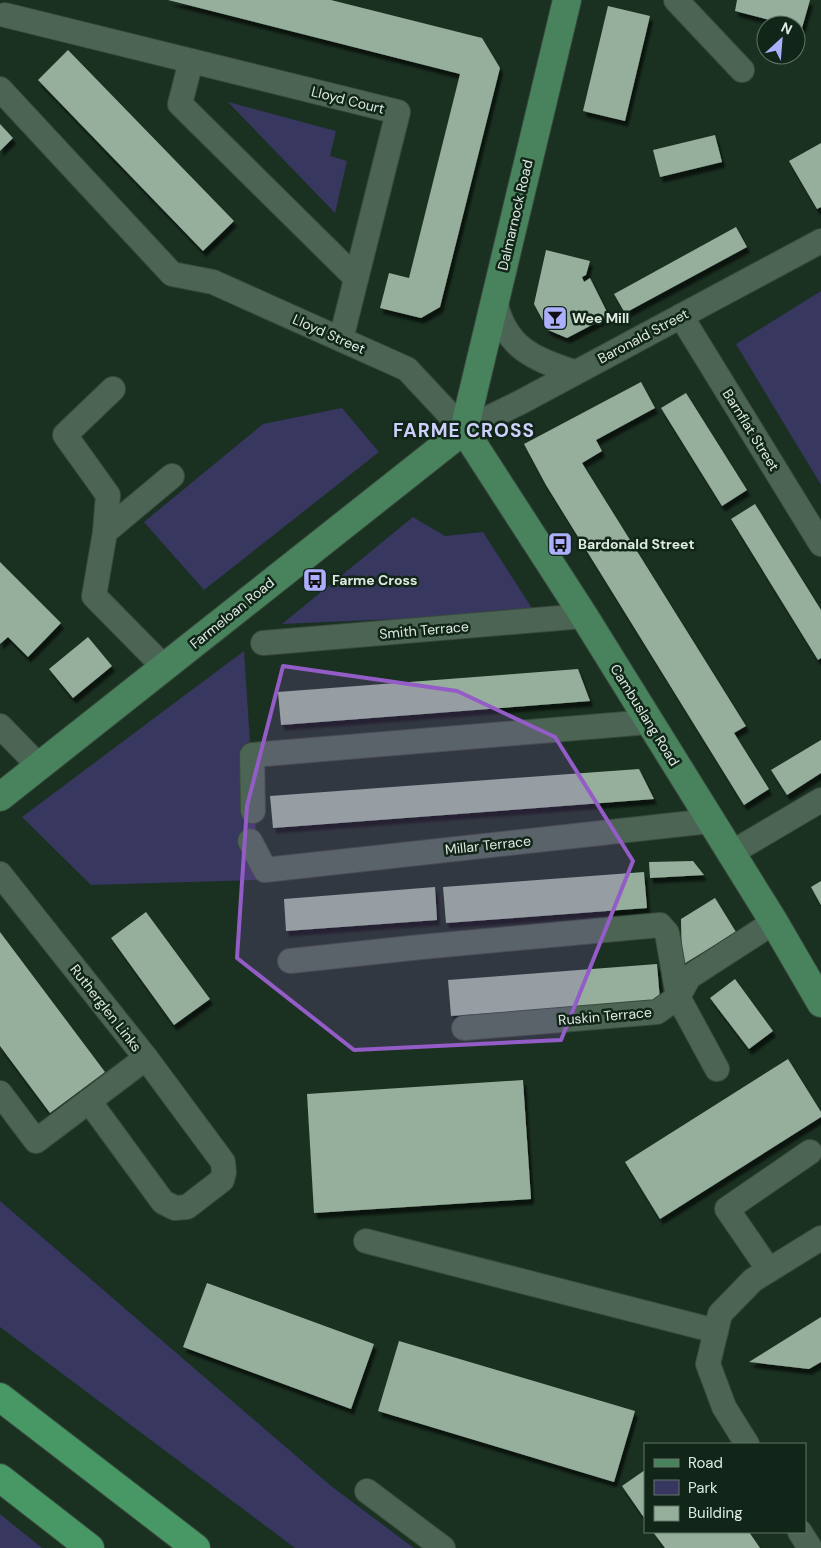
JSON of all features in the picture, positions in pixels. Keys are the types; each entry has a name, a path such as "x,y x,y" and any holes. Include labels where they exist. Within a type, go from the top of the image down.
{"highway":[{"path":"0,1397 196,1548"},
{"path":"0,1478 90,1548"},
{"path":"61,1526 86,1548"}],"main road":[{"name":"Dalmarnock Road","path":"464,430 567,0"},
{"name":"Cambuslang Road","path":"464,430 584,616 774,922 821,1003"},
{"name":"Farmeloan Road","path":"0,797 464,430"}],"street":[{"path":"676,0 742,70"},
{"name":"Lloyd Court","path":"5,15 398,112 341,339"},
{"path":"191,61 180,104 356,278"},
{"name":"Lloyd Street","path":"0,90 172,274 213,282 408,369 464,430"},
{"name":"Baronald Street","path":"464,430 521,402 821,241"},
{"path":"495,301 498,316 504,329 522,348 534,357 574,372"},
{"name":"Barnflat Street","path":"681,316 821,544"},
{"path":"113,389 65,435 108,495 105,532 94,596 164,667"},
{"path":"105,532 172,476"},
{"name":"Smith Terrace","path":"263,643 584,616"},
{"path":"253,811 252,755 649,722"},
{"path":"0,726 40,767"},
{"path":"731,853 821,800"},
{"name":"Millar Terrace","path":"250,841 265,870 710,821"},
{"name":"Rutherglen Links","path":"0,874 146,1058 36,1141 0,1093"},
{"name":"Ruskin Terrace","path":"464,1028 657,1012 678,997 689,977 774,922"},
{"path":"290,961 421,947 660,926 667,933 678,997 717,1069"},
{"path":"89,1101 164,1202 176,1208 187,1207 222,1180 224,1172 223,1162 146,1058"},
{"path":"769,1270 727,1209 810,1152"},
{"path":"746,1443 724,1407 708,1364 720,1314 754,1280 821,1238"},
{"path":"366,1241 716,1331"},
{"path":"366,1491 442,1548"},
{"path":"801,1533 810,1548"}],"highlighted area":[{"path":"283,666 457,691 555,737 633,861 561,1040 354,1050 237,958 247,806"}],"green space":[{"path":"228,102 336,131 330,156 347,161 335,213"},
{"path":"821,291 821,485 736,344"},
{"path":"342,408 379,452 204,590 144,522 263,424"},
{"path":"413,517 445,536 483,532 535,613 282,624"},
{"path":"244,651 259,880 91,885 22,817"},
{"path":"0,1201 331,1486 414,1548 295,1548 0,1327"},
{"path":"0,1514 42,1548 0,1548"}],"building":[{"path":"168,0 331,0 482,38 500,68 440,307 421,318 380,308 389,273 409,278 460,74"},
{"path":"737,0 810,0 806,15 756,16 735,11"},
{"path":"608,6 650,16 625,121 583,111"},
{"path":"68,50 234,221 203,251 38,80"},
{"path":"0,124 13,138 0,151"},
{"path":"715,135 722,162 660,177 653,150"},
{"path":"821,143 821,207 817,209 789,161"},
{"path":"736,227 747,247 625,313 614,294"},
{"path":"546,250 590,261 586,275 582,277 584,282 590,278 609,316 567,338 548,330 534,304"},
{"path":"641,382 655,408 596,440 602,451 582,463 746,726 734,733 769,789 744,805 546,485 524,444"},
{"path":"686,393 747,490 722,506 661,408"},
{"path":"755,504 821,610 821,658 818,660 731,519"},
{"path":"0,562 61,623 28,657 8,637 0,644"},
{"path":"88,637 112,666 73,698 49,669"},
{"path":"578,669 590,701 281,725 278,692"},
{"path":"821,740 821,773 787,795 771,770"},
{"path":"639,769 654,799 273,828 270,796"},
{"path":"693,861 704,875 650,878 649,862"},
{"path":"644,872 647,908 446,923 443,887"},
{"path":"821,881 821,905 811,887"},
{"path":"435,887 437,920 286,931 284,899"},
{"path":"715,898 736,932 682,965 681,919"},
{"path":"146,912 210,999 174,1025 111,938"},
{"path":"0,932 105,1072 50,1113 0,1046"},
{"path":"657,964 660,1000 451,1016 448,980"},
{"path":"735,979 773,1031 749,1049 710,998"},
{"path":"788,1059 821,1112 821,1117 660,1219 625,1162"},
{"path":"523,1080 531,1199 314,1213 307,1094"},
{"path":"207,1283 374,1344 351,1409 183,1347"},
{"path":"821,1317 821,1362 809,1369 749,1362"},
{"path":"399,1341 635,1411 614,1482 378,1411"},
{"path":"644,1471 644,1518 622,1486"},
{"path":"654,1533 750,1533 760,1548 665,1548"}],"place":[{"name":"Wee Mill","path":"555,318"},
{"name":"Bardonald Street","path":"560,544"},
{"name":"Farme Cross","path":"315,580"}],"district":[{"name":"FARME CROSS","path":"464,430"}]}
